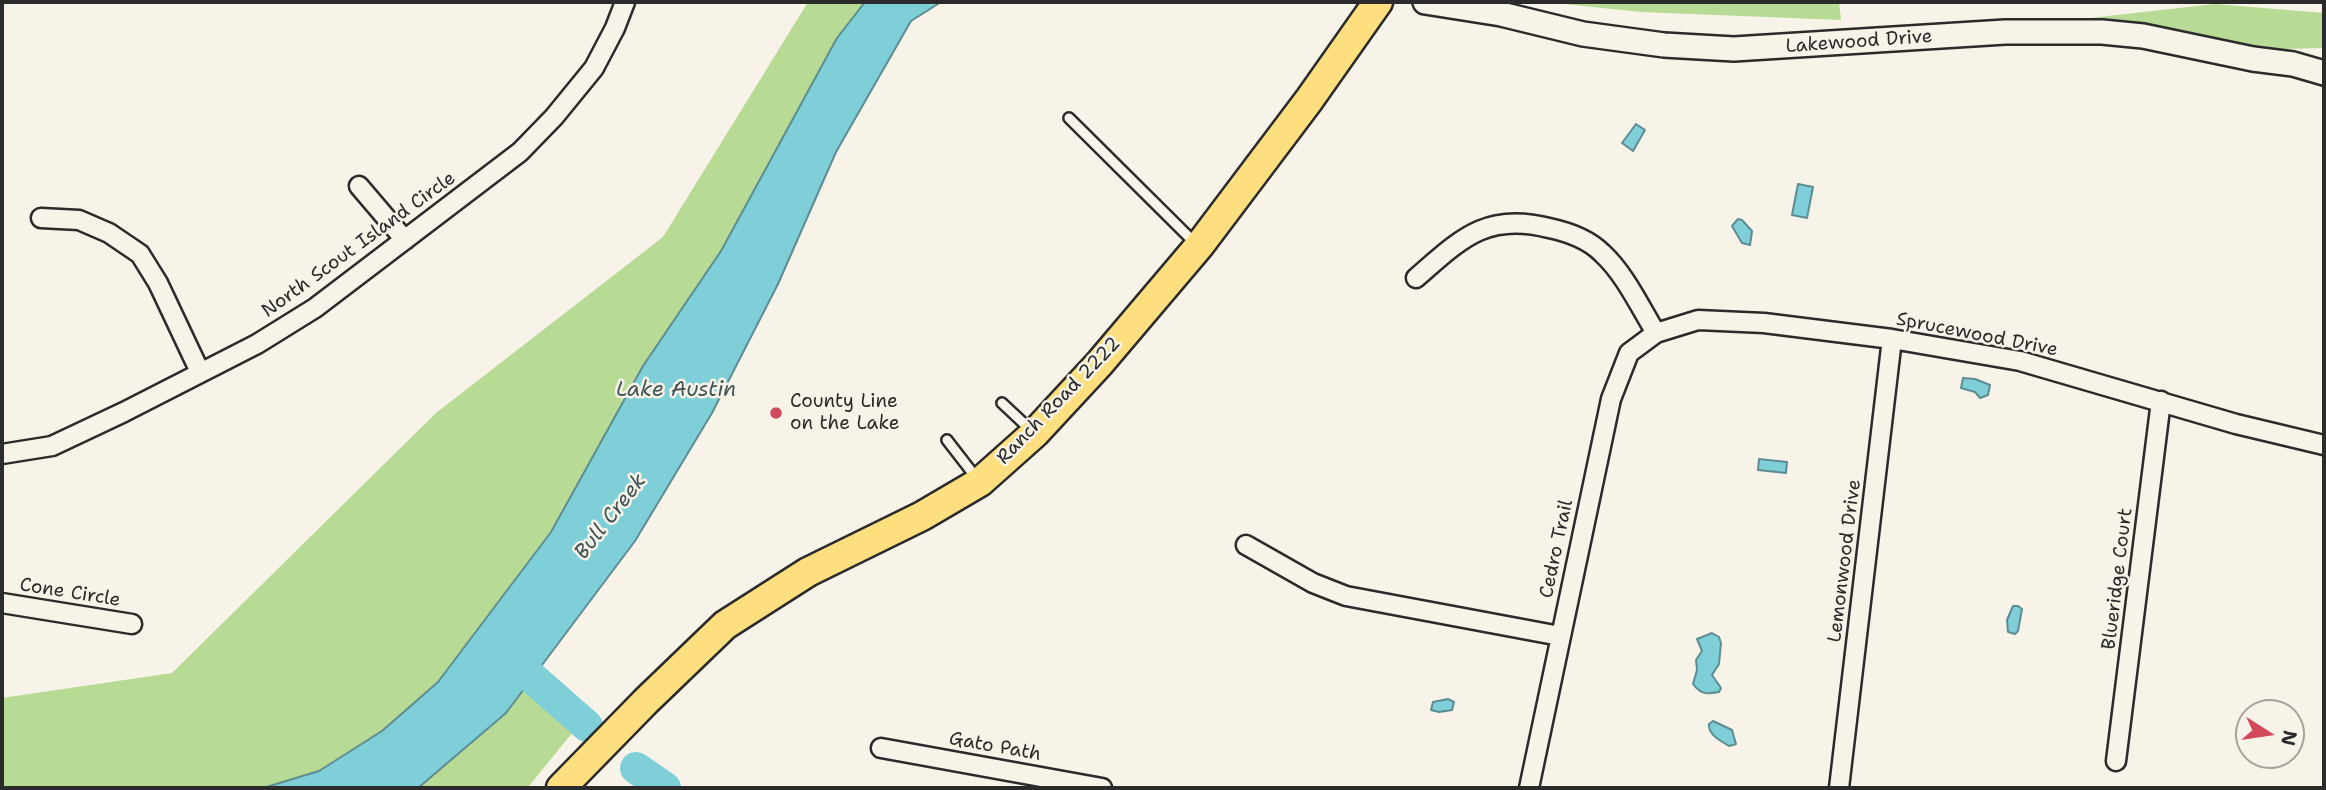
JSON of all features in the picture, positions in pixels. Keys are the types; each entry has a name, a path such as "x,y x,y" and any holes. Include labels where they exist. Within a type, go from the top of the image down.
{"main road":[{"name":"Ranch Road 2222","path":"561,788 725,625 808,572 922,516 980,482 1035,433 1099,364 1199,246 1309,100 1378,2"}],"street":[{"name":"North Scout Island Circle","path":"2,454 52,446 257,344 315,308 520,152 554,117 594,68 615,29 625,2"},
{"name":"Lakewood Drive","path":"1425,2 1501,14 1583,34 1734,49 2005,32 2102,32 2143,36 2253,59 2293,64 2324,73"},
{"name":"Lakewood Drive","path":"2293,64 2324,58"},
{"path":"359,186 405,240"},
{"path":"41,218 79,220 109,233 140,254 158,282 200,372"},
{"path":"1416,278 1458,242 1481,229 1529,223 1571,233 1601,251 1619,272 1656,333"},
{"name":"Sprucewood Drive","path":"1656,333 1698,320 1764,323 1892,339 2020,361 2236,424 2324,445"},
{"name":"Cedro Trail","path":"1529,788 1611,398 1629,353 1656,333"},
{"name":"Lemonwood Drive","path":"1839,788 1892,339"},
{"name":"Blueridge Court","path":"2116,761 2161,401"},
{"path":"1246,545 1313,583 1346,596 1560,636"},
{"name":"Cone Circle","path":"2,603 132,624"},
{"name":"Gato Path","path":"881,748 1032,782 1102,788"}],"lane":[{"path":"1069,118 1199,246"},
{"path":"1002,403 1035,433"},
{"path":"947,440 980,482"}],"green space":[{"path":"808,2 865,2 837,38 721,251 643,366 550,532 438,682 382,731 319,771 263,788 2,788 2,698 172,673 436,413 663,237"},
{"path":"1545,2 1839,2 1841,20 1641,12"},
{"path":"2215,4 2324,13 2324,48 2282,49 2081,19"},
{"path":"542,665 590,711 529,786 418,788 506,713"}],"water":[{"name":"Lake Austin","path":"865,2 941,2 911,21 836,152 778,284 712,413 635,541 506,713 418,788 263,788 319,771 382,731 438,682 551,532 643,366 721,251 837,38"},
{"path":"1636,124 1645,130 1633,151 1622,143"},
{"path":"1798,184 1813,187 1807,218 1792,215"},
{"path":"1738,219 1752,231 1750,245 1742,243 1732,226"},
{"path":"1963,378 1990,385 1988,395 1980,398 1975,392 1961,388"},
{"path":"1759,459 1787,462 1786,473 1758,470"},
{"path":"2013,606 2022,609 2015,634 2008,632 2007,620"},
{"path":"1712,633 1719,637 1721,643 1719,664 1712,675 1721,688 1719,692 1708,693 1702,692 1693,684 1697,670 1696,660 1702,651 1697,639"},
{"path":"1448,699 1454,702 1452,710 1431,710 1433,702"},
{"path":"1713,721 1732,730 1736,744 1729,746 1713,734 1709,724"}],"waterway":[{"path":"503,652 587,726"},
{"path":"636,768 665,788"}],"place":[{"name":"County Line on the Lake","path":"776,413"}],"water label":[{"name":"Bull Creek","path":"611,517"}]}
